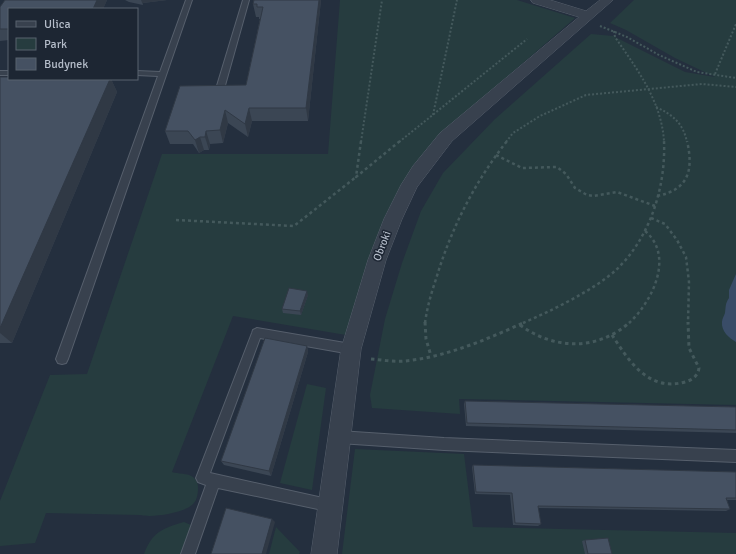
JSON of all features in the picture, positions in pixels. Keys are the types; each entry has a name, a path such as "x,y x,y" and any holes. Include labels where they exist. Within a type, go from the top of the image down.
{"street":[{"path":"537,0 594,21"},
{"name":"Obroki","path":"324,554 332,506 351,349 377,260 393,219 419,170 446,137 594,21 607,0"}],"lane":[{"path":"62,359 189,0"},
{"path":"220,90 246,0"},
{"path":"138,73 164,74"},
{"path":"332,506 202,478 257,333 351,349"},
{"path":"340,437 444,444 736,456"},
{"path":"188,554 214,481"}],"path":[{"path":"356,177 382,0"},
{"path":"432,115 458,0"},
{"path":"594,21 678,64 697,72 736,78"},
{"path":"715,74 736,24"},
{"path":"367,358 405,361 431,356 476,342 520,325 567,301 609,275 624,263 645,231 651,218 662,176 664,152 663,129 649,89 640,73 615,37 614,31"},
{"path":"176,220 294,226 527,39"},
{"path":"431,356 426,339 425,323 427,308 442,254 462,211 481,176 507,140 521,128 586,95 711,84 736,87"},
{"path":"656,107 672,116 677,121 686,136 691,154 688,172 680,188 668,196 657,196"},
{"path":"496,155 522,168 557,167 566,174 575,188 587,195 593,196 617,192 655,206"},
{"path":"612,335 635,368 655,381 670,383 685,382 696,377 699,372 698,365 689,352 687,258 671,231 663,223 651,218"},
{"path":"520,325 539,338 567,344 581,345 612,335 636,319 650,299 659,271 658,252 652,236 645,231"}],"green space":[{"path":"340,0 517,0 575,18 442,133 412,168 386,214 366,267 346,335 233,316 172,472 188,475 193,477 196,481 198,487 197,495 195,502 192,505 188,508 175,512 152,516 46,513 35,543 0,546 0,501 50,375 87,374 162,154 328,154"},
{"path":"634,0 736,0 736,405 459,399 460,414 372,408 370,395 385,319 402,263 421,211 443,173 495,119 591,34 613,36 685,72 715,77 675,58 626,30 610,23"},
{"path":"307,384 326,388 312,490 280,483"},
{"path":"355,449 464,454 473,527 736,533 736,554 342,554"},
{"path":"184,522 191,525 181,554 144,554 151,541 159,532 170,526"},
{"path":"276,527 300,552 299,554 269,554"}],"water":[{"path":"736,274 736,342 724,331 722,322 729,298 729,290"}],"building":[{"path":"5,0 97,0 93,8 8,8 8,29 0,29 0,7"},
{"path":"254,0 319,0 306,108 249,108 245,124 225,110 220,130 206,131 205,137 200,137 195,140 188,131 165,131 180,86 246,85 263,7 257,7 257,4 253,4"},
{"path":"0,77 8,77 8,80 110,80 0,328"},
{"path":"289,288 307,291 300,311 282,309"},
{"path":"265,338 307,346 269,471 221,461"},
{"path":"465,401 736,407 736,430 467,423"},
{"path":"473,465 736,472 736,498 726,498 730,509 538,506 541,524 515,523 512,493 476,492"},
{"path":"226,508 272,519 262,554 211,554"},
{"path":"608,538 612,554 588,554 585,540"}]}
